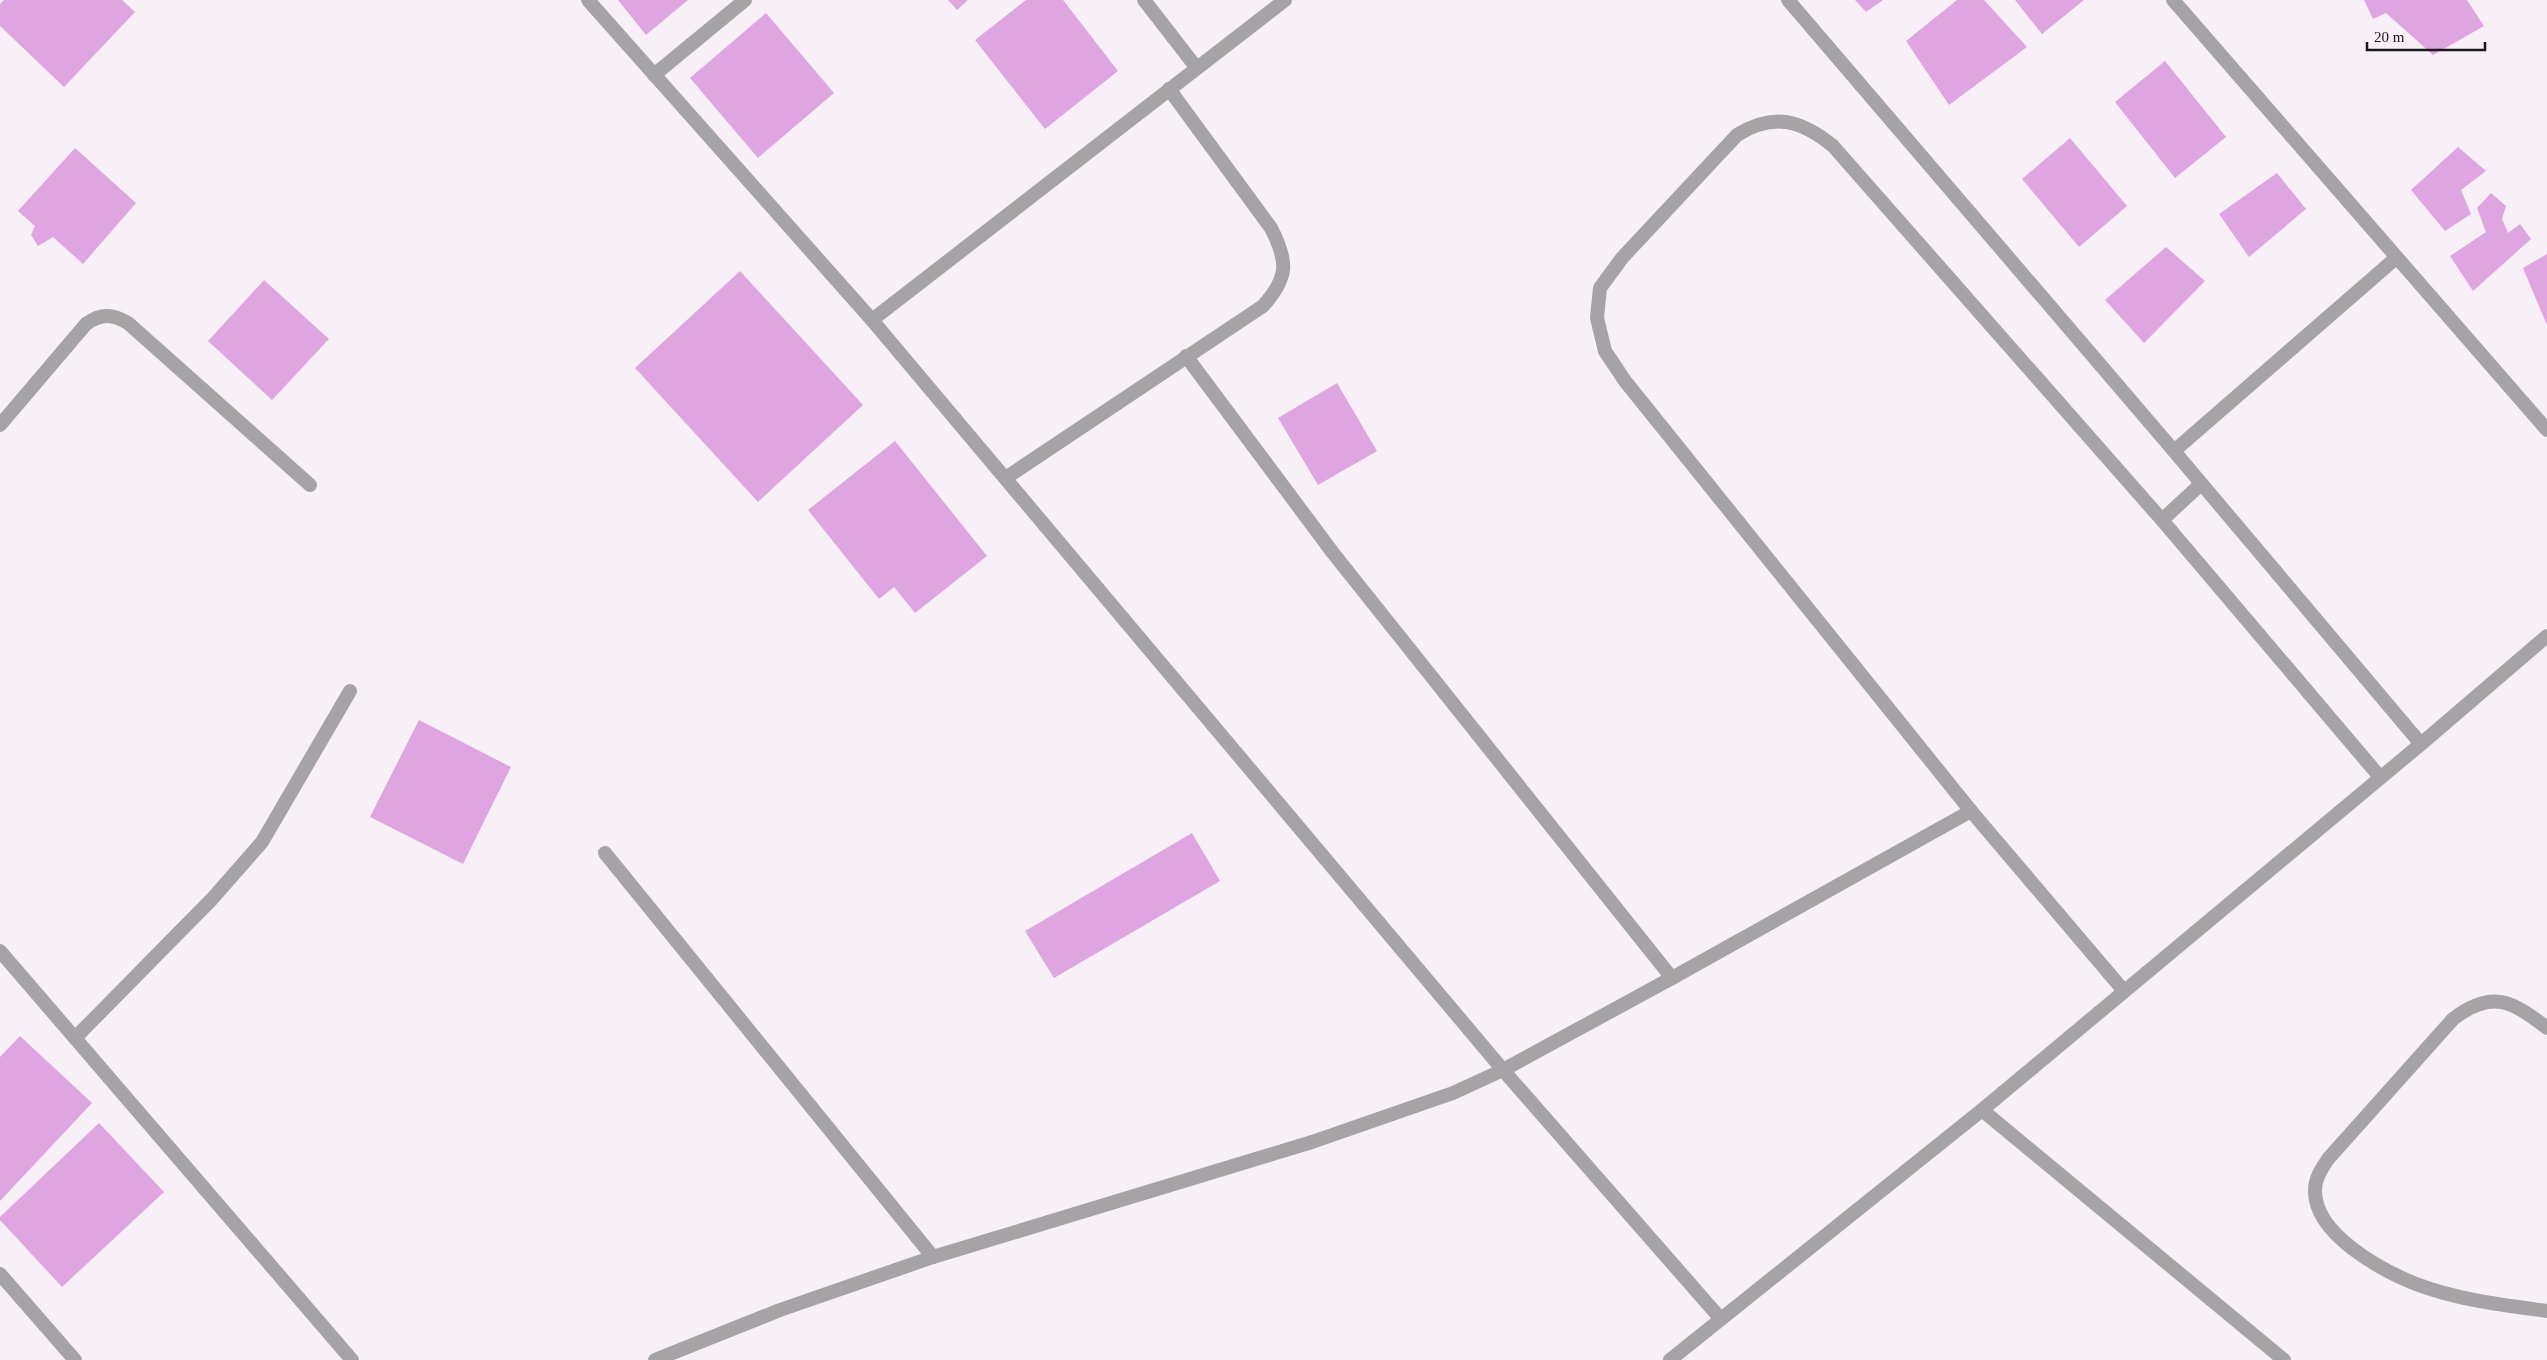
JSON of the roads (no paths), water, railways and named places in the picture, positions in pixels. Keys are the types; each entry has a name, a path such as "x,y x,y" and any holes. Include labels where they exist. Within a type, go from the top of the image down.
{"street":[{"path":"588,0 872,320 1007,477 1503,1070 1720,1318"},
{"path":"654,75 745,0"},
{"path":"1144,0 1196,67"},
{"path":"872,320 1196,67 1285,0"},
{"path":"1788,0 2174,451 2421,744"},
{"path":"2173,0 2547,430"},
{"path":"1007,477 1263,306 1277,290 1283,271 1282,249 1270,228 1168,89"},
{"path":"2124,991 1971,811 1625,381 1605,351 1597,318 1600,288 1622,258 1737,135 1752,125 1770,121 1800,124 1818,133 1833,146 2162,520 2380,777"},
{"path":"2174,451 2396,258"},
{"path":"0,425 86,324 94,318 105,315 117,316 128,323 310,485"},
{"path":"1186,356 1333,553 1672,978"},
{"path":"2162,520 2201,484"},
{"path":"1670,1360 1720,1318 1982,1110 2421,744 2547,636"},
{"path":"76,1037 212,899 262,842 350,691"},
{"path":"655,1360 780,1310 933,1257 1312,1142 1453,1094 1503,1070 1672,978 1971,811"},
{"path":"605,853 933,1257"},
{"path":"0,951 76,1037 352,1360"},
{"path":"2547,1028 2518,1006 2502,1001 2486,1001 2469,1006 2453,1019 2328,1159 2319,1173 2315,1190 2317,1207 2339,1237 2362,1256 2391,1272 2417,1284 2456,1295 2506,1306 2547,1311"},
{"path":"1982,1110 2284,1360"},
{"path":"0,1274 75,1360"}]}
